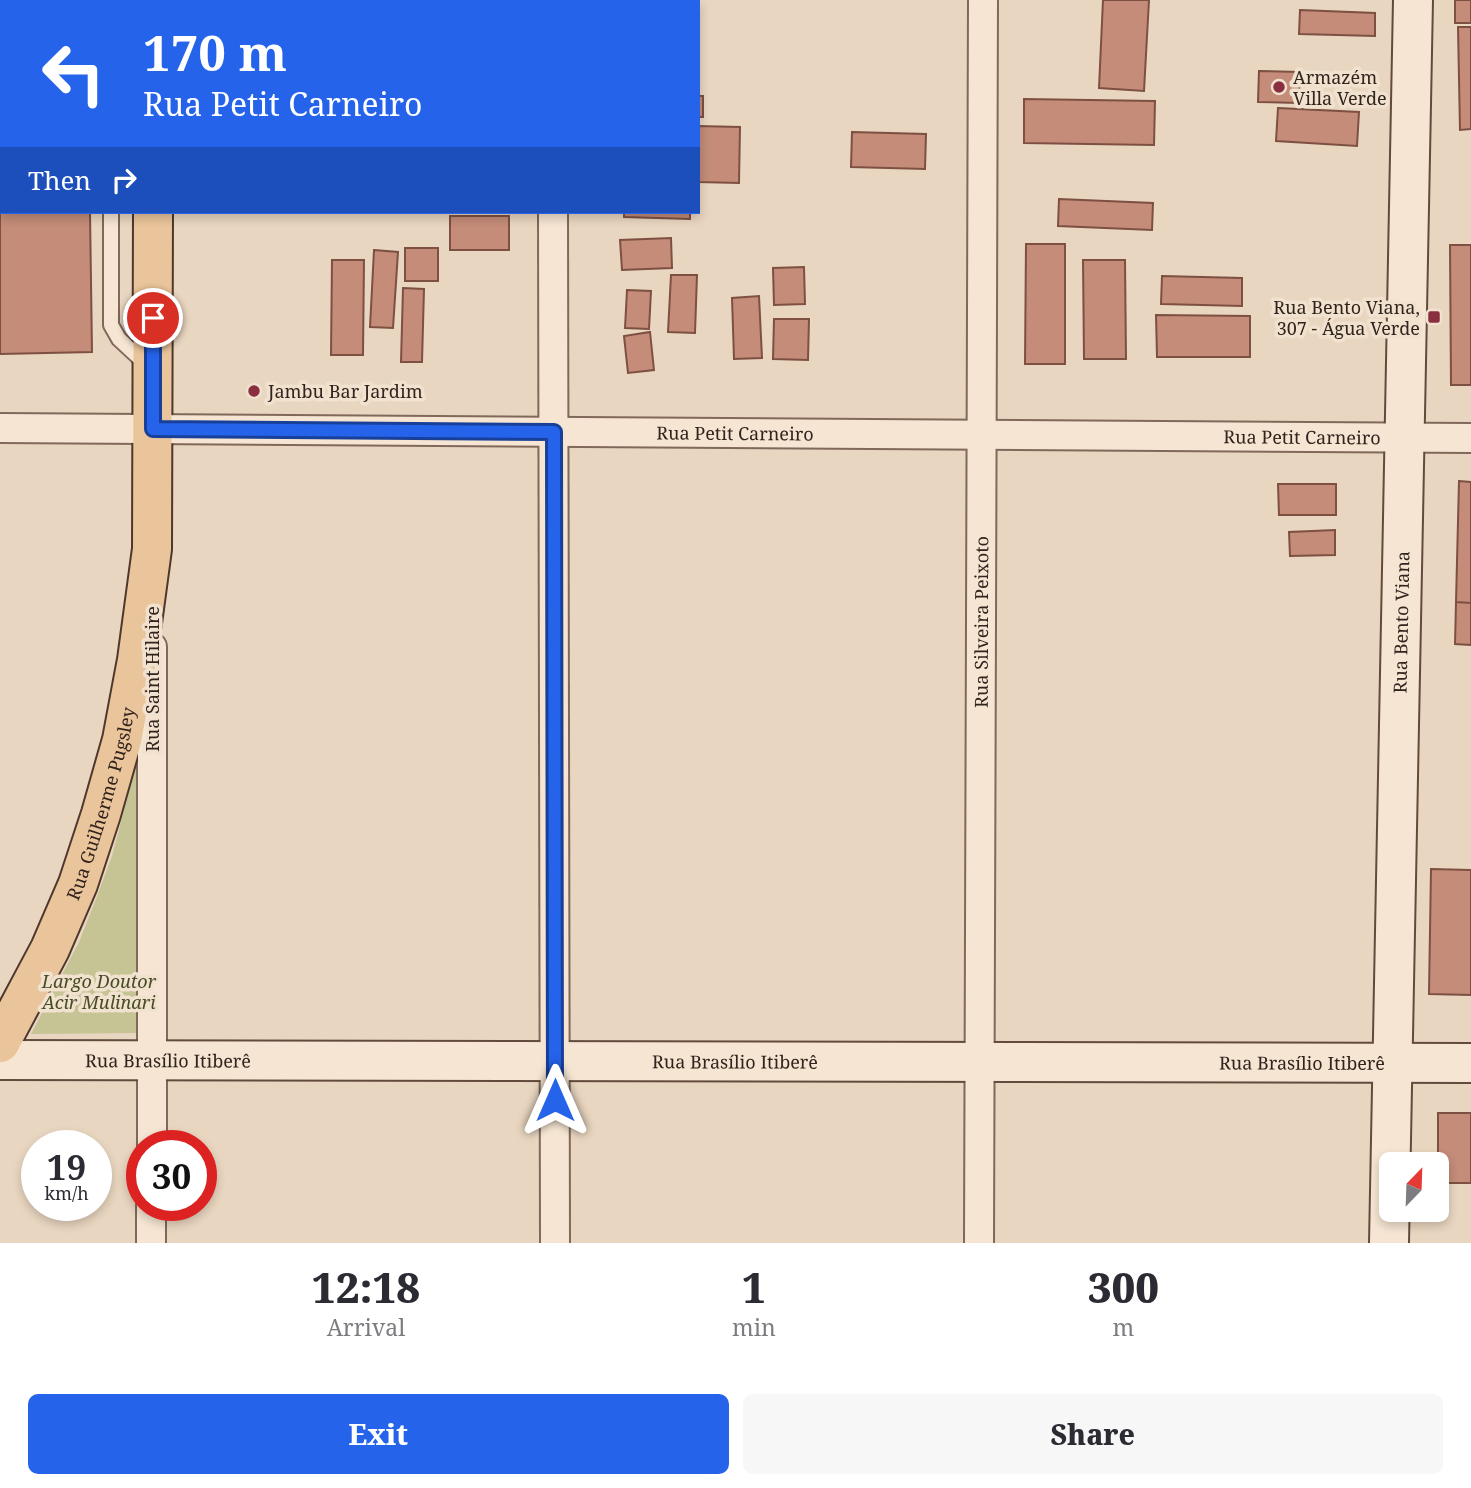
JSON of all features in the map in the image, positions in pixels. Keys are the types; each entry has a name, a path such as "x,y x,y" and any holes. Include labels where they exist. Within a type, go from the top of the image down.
{"main road":[{"name":"Rua Bento Viana","path":"1394,1243 1393,1063 1413,0"},
{"name":"Rua Saint Hilaire","path":"152,549 153,214"},
{"name":"Rua Guilherme Pugsley","path":"0,1043 50,949 78,884 101,814 124,727 137,660 152,549"},
{"name":"Rua Brasílio Itiberê","path":"0,1060 1471,1063"}],"street":[{"name":"Rua Silveira Peixoto","path":"979,1243 983,0"},
{"path":"553,214 555,1243"},
{"name":"Rua Petit Carneiro","path":"0,428 1471,438"},
{"name":"Rua Saint Hilaire","path":"152,549 152,1130"},
{"path":"151,1221 151,1243"}],"lane":[{"path":"111,214 111,325 119,339 153,371"}],"green space":[{"name":"Largo Doutor Acir Mulinari","path":"139,754 139,1033 31,1034 79,942 96,899 112,856"}],"building":[{"path":"1103,0 1149,0 1144,91 1099,88"},
{"path":"1455,0 1471,0 1471,23 1455,23"},
{"path":"1300,10 1375,13 1375,36 1299,34"},
{"path":"1458,27 1471,27 1471,129 1460,130"},
{"name":"Armazém Villa Verde","path":"1259,71 1300,72 1299,103 1258,102"},
{"path":"700,96 703,96 703,117 700,117"},
{"path":"1024,99 1155,101 1154,145 1024,143"},
{"path":"1278,108 1359,112 1357,146 1276,141"},
{"path":"700,126 740,127 739,183 700,182"},
{"path":"852,132 926,134 925,169 851,167"},
{"path":"1059,199 1153,203 1152,230 1058,226"},
{"path":"0,214 90,214 92,352 0,354"},
{"path":"624,214 690,214 690,219 624,217"},
{"path":"450,216 509,216 509,250 450,250"},
{"path":"671,238 672,268 622,270 620,240"},
{"path":"1026,244 1065,244 1065,364 1025,364"},
{"path":"1450,245 1471,245 1471,385 1451,385"},
{"path":"405,248 438,248 438,281 405,281"},
{"path":"374,250 398,252 393,328 370,327"},
{"path":"332,260 364,260 363,355 331,355"},
{"path":"1083,260 1125,260 1126,359 1084,359"},
{"path":"804,267 805,304 774,305 773,268"},
{"path":"671,275 697,275 695,333 668,332"},
{"path":"1162,276 1242,278 1242,306 1161,304"},
{"path":"403,288 424,289 422,362 401,362"},
{"path":"627,290 651,291 649,329 625,328"},
{"path":"759,296 762,358 734,359 732,298"},
{"path":"1156,315 1250,316 1250,357 1157,357"},
{"path":"774,319 809,319 808,360 773,359"},
{"path":"650,332 654,370 628,373 624,336"},
{"path":"1459,481 1471,482 1471,603 1456,602"},
{"path":"1278,484 1336,484 1336,515 1279,515"},
{"path":"1335,530 1335,555 1290,556 1289,532"},
{"path":"1456,602 1471,603 1471,645 1455,644"},
{"path":"1431,869 1471,870 1471,995 1429,994"},
{"path":"1438,1113 1471,1113 1471,1183 1449,1183 1449,1152 1438,1152"}],"place":[{"name":"Armazém Villa Verde","path":"1279,87"},
{"name":"Rua Bento Viana, 307 - Água Verde","path":"1434,317"},
{"name":"Jambu Bar Jardim","path":"254,391"}],"route":[{"path":"153,318 153,429 554,432 555,1100"}]}
